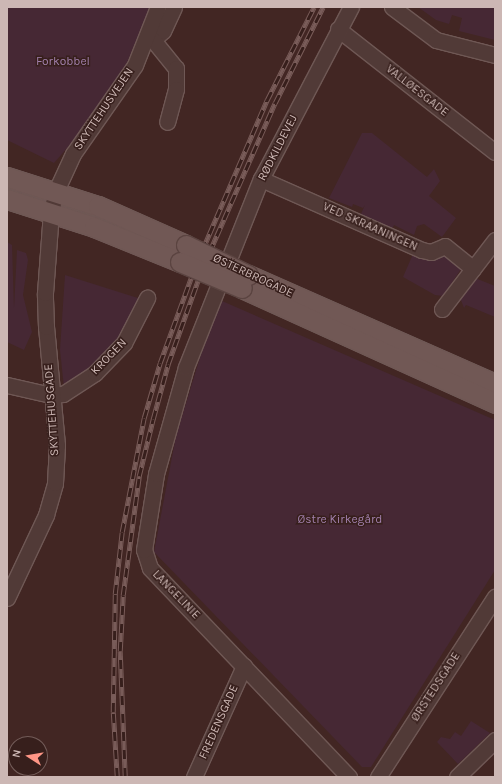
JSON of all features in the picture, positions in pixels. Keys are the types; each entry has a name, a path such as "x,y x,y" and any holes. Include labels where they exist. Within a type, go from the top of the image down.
{"main road":[{"name":"ØSTERBROGADE","path":"7,177 56,191 98,206 183,253 495,403"},
{"name":"ØSTERBROGADE","path":"7,199 51,212 137,243 183,253"},
{"name":"ØSTERBROGADE","path":"245,282 495,384"}],"street":[{"name":"SKYTTEHUSVEJEN","path":"51,212 56,191 73,154 131,71 150,39 158,7"},
{"path":"167,122 176,90 176,68 150,39 163,31 174,7"},
{"name":"RØDKILDEVEJ","path":"215,293 261,179 338,29 351,7"},
{"path":"392,7 436,40 495,55"},
{"name":"VALLØESGADE","path":"338,29 495,152"},
{"name":"VED SKRAANINGEN","path":"261,179 422,250 431,252 445,246 473,269"},
{"name":"SKYTTEHUSGADE","path":"7,598 13,570 46,515 54,490 57,446 45,293 51,212"},
{"path":"442,309 495,240"},
{"name":"LANGELINIE","path":"215,293 186,367 167,431 156,474 145,557 150,568 349,777"},
{"name":"KROGEN","path":"52,395 63,394 95,374 132,331 146,298"},
{"path":"7,385 52,395"},
{"name":"ØRSTEDSGADE","path":"378,777 495,597"},
{"name":"FREDENSGADE","path":"194,777 244,666"},
{"path":"457,777 495,740"}],"green space":[{"name":"Forkobbel","path":"7,7 150,7 125,68 75,139 54,163 7,140"},
{"path":"418,7 495,7 495,40 459,31 462,18 452,15 449,24 436,20"},
{"path":"362,133 372,133 427,177 434,169 440,181 429,196 456,218 442,237 424,224 417,226 414,235 394,225 391,231 359,218 365,205 363,208 353,204 352,207 329,198"},
{"path":"7,242 12,245 14,308 17,250 26,253 28,260 23,295 32,332 24,350 7,342"},
{"path":"413,254 427,259 446,255 461,269 443,296 435,295 403,277"},
{"path":"65,275 141,299 126,332 110,352 64,388 60,350"},
{"path":"475,278 495,286 495,317 466,305 464,308 459,295"},
{"name":"Østre Kirkegård","path":"222,301 495,420 495,570 371,767 362,767 154,552 176,436 202,351"},
{"path":"471,721 490,733 458,764 437,742 441,737 450,739 455,732 461,736"}],"railway":[{"path":"117,777 113,712 115,594 122,532 144,418 160,363 195,267 267,100 314,7"},
{"path":"125,777 120,651 123,595 139,476 153,419 168,364 202,269 275,103 323,7"}]}
